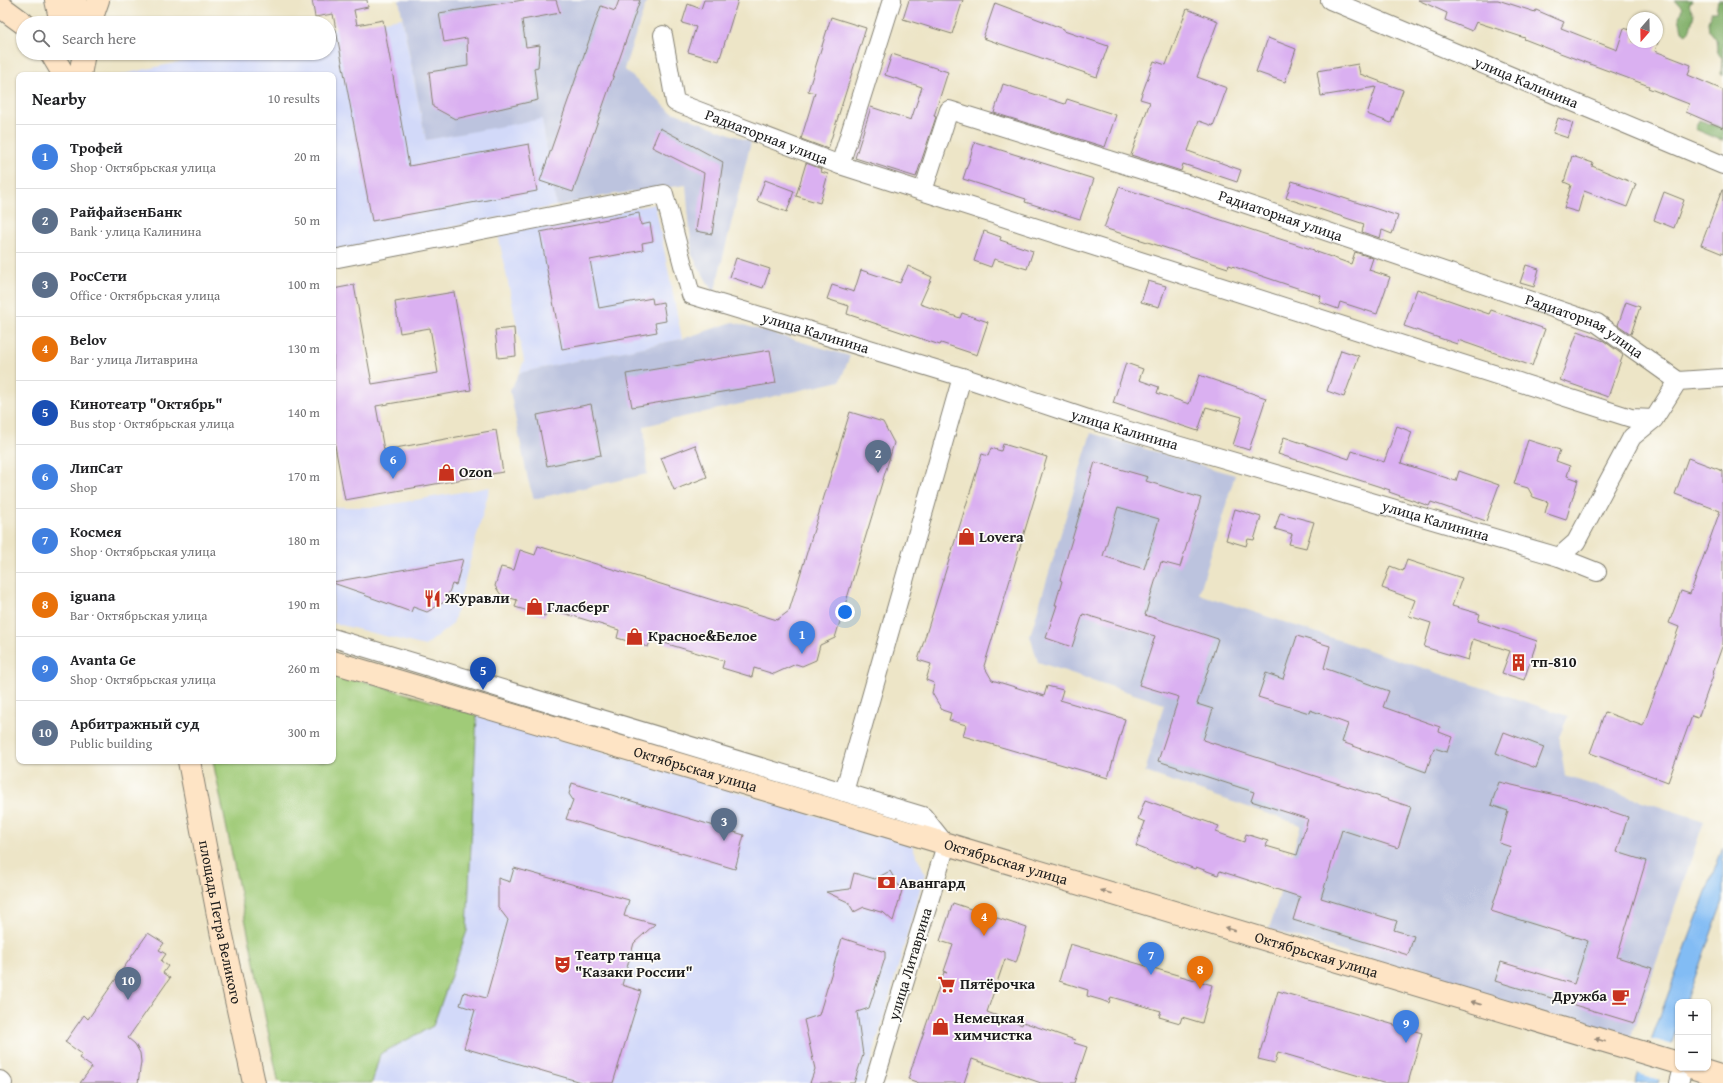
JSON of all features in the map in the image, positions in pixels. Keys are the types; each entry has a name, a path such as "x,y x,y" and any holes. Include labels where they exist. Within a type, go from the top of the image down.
{"street":[{"path":"56,0 59,16"},
{"path":"76,0 76,16"},
{"path":"92,16 98,0"},
{"path":"840,165 892,0"},
{"name":"улица Калинина","path":"1330,0 1723,164"},
{"path":"0,6 16,18"},
{"name":"Радиаторная улица","path":"663,35 675,102 840,165 1631,418 1654,419"},
{"path":"54,60 62,72"},
{"path":"69,60 71,72"},
{"path":"76,60 76,72"},
{"path":"81,72 83,60"},
{"name":"Радиаторная улица","path":"923,191 949,110 1187,184 1597,323 1678,381"},
{"name":"улица Калинина","path":"336,258 664,194 691,295 962,377 1088,419 1559,557 1597,572"},
{"path":"844,792 962,377"},
{"path":"1559,557 1576,542 1632,437 1654,419 1678,381 1723,378"},
{"path":"336,639 923,816 946,845"},
{"name":"Октябрьская улица","path":"336,663 748,784 946,845 1638,1051 1675,1066"},
{"name":"площадь Петра Великого","path":"190,764 221,931 256,1080"},
{"name":"улица Литаврина","path":"874,1083 946,845"},
{"name":"Октябрьская улица","path":"1692,1071 1723,1077"},
{"path":"0,1080 3,1083"}],"shaded area":[{"path":"399,0 647,0 624,69 670,111 751,142 714,294 692,255 686,185 609,195 556,206 542,119 426,140"},
{"path":"402,18 426,140 542,118 556,206 336,250 336,72 133,72 189,60 336,60 336,29"},
{"path":"655,204 682,339 519,373 524,361 498,234"},
{"path":"733,322 850,356 840,381 644,426 647,474 534,499 528,480 510,391 519,373 682,339"},
{"path":"1091,433 1235,475 1199,594 1568,716 1559,737 1565,776 1704,821 1630,1040 1269,929 1301,825 1145,772 1164,704 1038,662 1030,636"},
{"path":"490,487 453,624 425,646 336,624 336,507 376,507"},
{"path":"477,715 911,844 925,873 865,1083 372,1083 380,1054 433,1026 467,931"}],"green space":[{"path":"1675,0 1692,0 1689,5 1694,14 1690,30 1686,34 1682,31 1679,17 1682,8"},
{"path":"1718,0 1723,0 1723,76 1721,74 1722,58 1717,50 1716,39 1709,30 1708,22 1711,12 1716,12"},
{"path":"1699,120 1716,126 1723,123 1723,141 1695,129"},
{"path":"336,673 477,715 467,931 433,1026 380,1054 372,1083 281,1083 278,1080 214,764 336,764"}],"water":[{"path":"1723,847 1723,901 1687,999 1675,999 1675,1034 1658,1083 1635,1083"}],"pier":[{"path":"1649,1038 1673,1045 1661,1080 1636,1073"}],"building":[{"path":"312,0 367,0 368,7 354,10 357,25 383,20 409,166 529,144 537,191 372,221 336,30 336,16 333,16 333,14 315,16"},
{"path":"523,0 556,0 560,13 522,20 526,47 540,45 538,67 534,68 538,100 455,119 433,107 429,72 468,66 467,38 444,42 439,13"},
{"path":"619,0 640,0 573,192 540,181 601,6 615,11"},
{"path":"704,0 738,0 719,61 688,52 696,27 682,23 688,4 701,9"},
{"path":"909,0 963,0 952,34 903,19"},
{"path":"1418,0 1498,0 1535,12 1536,10 1564,22 1561,28 1617,50 1624,28 1627,29 1627,48 1656,48 1655,51 1691,65 1688,75 1723,90 1723,128 1686,112 1689,104 1648,88 1649,86 1552,50 1524,39 1525,38 1476,22 1472,31 1445,20 1447,13"},
{"path":"995,3 1064,29 1064,31 1108,46 1097,77 983,38"},
{"path":"1187,9 1218,21 1197,77 1227,88 1213,126 1199,121 1188,151 1241,170 1237,182 1183,164 1181,171 1131,155 1150,102 1140,99 1154,61 1166,65"},
{"path":"831,17 866,28 828,149 801,139 815,93 808,91"},
{"path":"1268,38 1296,49 1285,82 1256,72"},
{"path":"892,54 948,72 934,116 936,117 916,177 855,158 871,107 911,120 922,87 885,75"},
{"path":"1358,64 1360,74 1403,90 1391,123 1367,114 1376,87 1321,96 1317,71"},
{"path":"1003,84 1065,104 1067,99 1116,115 1105,147 994,113"},
{"path":"1558,118 1573,123 1568,138 1553,133"},
{"path":"660,128 723,162 712,234 696,231 704,173 652,147"},
{"path":"975,142 1094,179 1080,219 1025,202 1026,199 963,179"},
{"path":"1572,156 1593,163 1592,166 1636,184 1627,207 1584,191 1578,212 1564,208 1571,185 1564,182"},
{"path":"806,163 822,169 821,172 828,174 820,203 796,196"},
{"path":"765,180 794,191 787,212 757,201"},
{"path":"1292,181 1398,216 1392,234 1382,230 1380,238 1362,232 1364,224 1286,198"},
{"path":"1119,187 1314,250 1351,264 1355,252 1373,258 1369,270 1390,277 1377,314 1340,302 1338,309 1319,302 1321,296 1229,265 1228,268 1104,228"},
{"path":"1723,190 1723,254 1701,245"},
{"path":"1664,192 1684,200 1674,228 1654,220"},
{"path":"639,213 641,225 650,223 653,241 642,243 643,250 590,260 599,308 652,298 653,304 663,302 666,321 655,323 657,332 562,349 540,232"},
{"path":"984,231 1001,237 1000,240 1033,251 1027,269 994,259 991,267 974,261"},
{"path":"736,258 770,269 763,288 730,277"},
{"path":"1526,265 1539,269 1534,287 1520,283"},
{"path":"908,266 932,277 920,304 960,318 962,313 988,322 977,355 941,343 940,345 847,314 849,306 827,299 832,285 854,292 861,270 900,283"},
{"path":"1148,281 1166,286 1159,307 1141,302"},
{"path":"354,285 372,384 438,373 430,328 400,333 395,302 454,292 471,390 376,406 384,450 496,430 503,472 345,500 336,451 336,288"},
{"path":"1417,289 1489,314 1491,310 1545,329 1532,366 1458,340 1457,344 1404,326"},
{"path":"1626,302 1640,307 1631,334 1618,325"},
{"path":"514,328 516,356 498,358 495,330"},
{"path":"1578,331 1604,341 1623,355 1608,397 1560,380"},
{"path":"770,350 776,383 632,407 626,374"},
{"path":"1341,350 1359,356 1344,397 1327,391"},
{"path":"1126,363 1143,369 1139,380 1159,387 1157,393 1189,404 1199,375 1266,398 1249,450 1233,445 1242,417 1206,407 1198,431 1113,403"},
{"path":"591,404 601,455 547,466 537,415"},
{"path":"850,412 883,422 894,443 835,638 820,645 816,660 802,666 796,664 774,674 754,668 752,677 722,668 724,661 651,639 648,647 617,638 619,630 547,608 545,616 515,607 517,600 501,595 495,586 501,567 514,570 520,550 535,555 538,546 777,620 789,611"},
{"path":"1397,426 1412,432 1401,463 1456,481 1459,471 1499,485 1486,521 1431,502 1429,506 1389,492 1390,490 1278,454 1284,437 1349,459 1352,451 1384,462"},
{"path":"1528,440 1560,450 1556,461 1570,466 1567,476 1578,480 1566,520 1545,513 1548,502 1533,497 1528,488 1514,484"},
{"path":"1003,444 1047,457 984,666 992,680 1044,696 1047,686 1063,690 1060,700 1125,719 1108,778 963,736 966,725 949,720 951,713 942,710 932,693 934,683 926,680 931,664 918,660 982,454 988,456 991,448 1001,451"},
{"path":"695,445 707,477 674,490 661,458"},
{"path":"1688,458 1723,471 1723,644 1698,718 1692,716 1668,782 1590,753 1605,712 1643,726 1679,627 1669,623 1681,591 1690,594 1720,511 1675,494"},
{"path":"1095,462 1148,477 1146,481 1201,498 1180,567 1161,562 1145,615 1218,639 1197,704 1213,709 1203,740 1411,807 1398,848 1342,830 1321,898 1397,921 1394,930 1414,936 1408,955 1293,920 1300,897 1220,871 1218,875 1196,867 1195,869 1136,846 1145,822 1138,819 1145,800 1219,826 1216,832 1244,842 1246,834 1268,841 1266,846 1297,855 1308,819 1251,801 1254,792 1158,761 1179,697 1139,685 1155,636 1083,614 1072,647 1046,638 1057,605 1055,605 1062,581 1060,580","holes":["1118,507 1159,519 1144,569 1103,556"]},
{"path":"1235,509 1261,517 1254,540 1248,539 1246,546 1226,540"},
{"path":"1280,513 1314,522 1306,548 1289,544 1292,534 1275,529"},
{"path":"463,559 456,585 452,584 446,601 427,612 413,607 411,612 336,584 336,581"},
{"path":"1407,560 1462,578 1452,606 1480,614 1478,621 1537,641 1524,680 1502,673 1510,651 1473,639 1468,660 1424,647 1431,623 1409,616 1415,600 1382,588 1390,566 1403,571"},
{"path":"1297,636 1330,646 1324,668 1389,691 1383,707 1440,727 1439,732 1452,737 1447,752 1434,748 1426,772 1342,742 1348,724 1310,710 1309,713 1258,697 1266,673 1283,679"},
{"path":"1504,732 1544,747 1536,768 1496,753"},
{"path":"1499,782 1577,800 1628,817 1617,852 1646,861 1617,957 1652,968 1634,1023 1495,981 1501,962 1574,984 1588,941 1491,911 1511,847 1499,843 1508,811 1491,805"},
{"path":"572,783 744,835 735,869 566,819 573,800 569,794"},
{"name":"Театр танца \"Казаки России\"","path":"514,868 629,900 624,916 655,924 634,943 622,985 641,991 613,1083 584,1083 464,1048 475,1010 460,1005 464,992 486,998 508,920 498,907 498,878 510,882"},
{"path":"890,871 898,885 903,887 893,921 884,913 864,907 854,912 848,902 826,892 850,889 854,873 875,879"},
{"path":"953,903 1027,928 1016,963 1005,959 987,1012 1022,1025 1023,1022 1075,1040 1074,1043 1087,1047 1075,1083 1041,1083 972,1059 964,1083 919,1083 908,1079 944,972 947,973 944,971 953,945 940,941"},
{"path":"148,933 164,943 159,950 166,954 161,961 168,966 163,973 170,978 128,1038 135,1044 140,1053 141,1062 138,1083 80,1083 92,1067 79,1058 82,1054 65,1042 84,1015 88,1019"},
{"path":"842,938 885,952 885,958 869,1008 857,1012 863,1055 854,1083 810,1083 815,1069 804,1020 819,1015"},
{"path":"1070,944 1212,985 1202,1023 1182,1017 1180,1023 1159,1017 1161,1011 1111,997 1109,1003 1087,996 1088,990 1059,981"},
{"path":"1278,991 1422,1033 1408,1083 1383,1083 1278,1052 1275,1063 1258,1059"}],"place":[{"name":"Ozon","path":"446,472"},
{"name":"РайфайзенБанк","path":"878,473"},
{"name":"ЛипСат","path":"393,479"},
{"name":"Lovera","path":"966,537"},
{"name":"Журавли","path":"432,598"},
{"name":"Гласберг","path":"534,607"},
{"name":"Красное&Белое","path":"635,636"},
{"name":"Трофей","path":"802,654"},
{"name":"тп-810","path":"1518,662"},
{"name":"Кинотеатр \"Октябрь\"","path":"483,690"},
{"name":"РосСети","path":"724,841"},
{"name":"Авангард","path":"886,883"},
{"name":"Belov","path":"984,936"},
{"name":"Театр танца \"Казаки России\"","path":"562,964"},
{"name":"Космея","path":"1151,975"},
{"name":"Пятёрочка","path":"947,984"},
{"name":"iguana","path":"1200,989"},
{"name":"Дружба","path":"1620,996"},
{"name":"Арбитражный суд","path":"128,1000"},
{"name":"Немецкая химчистка","path":"941,1027"},
{"name":"Avanta Ge","path":"1406,1043"}]}
